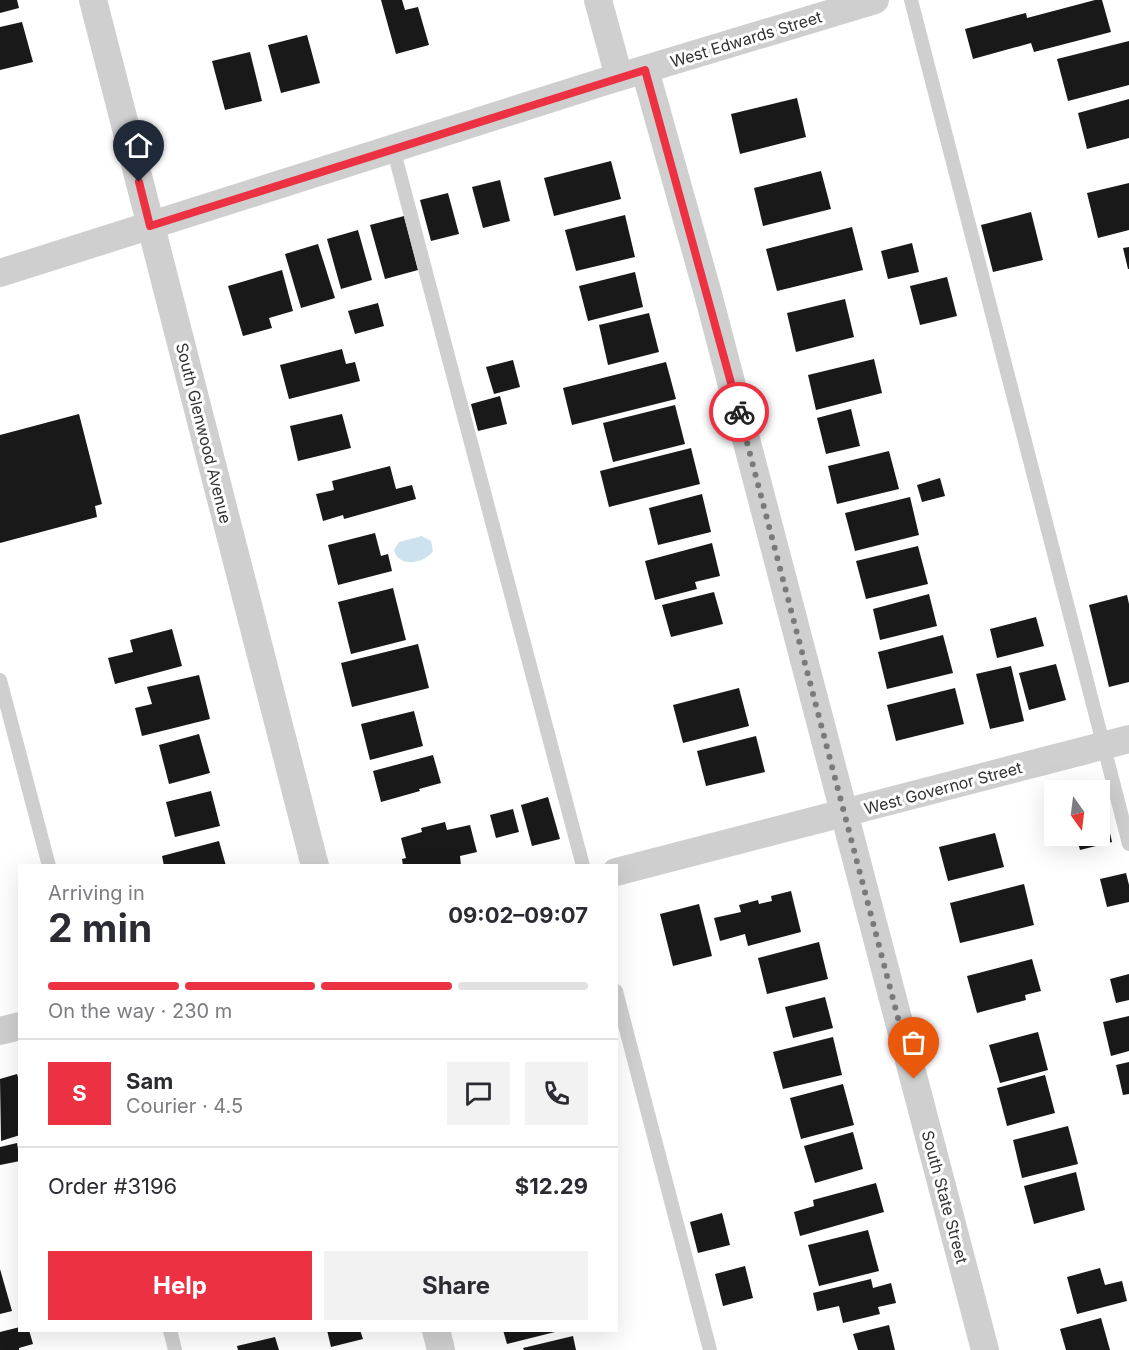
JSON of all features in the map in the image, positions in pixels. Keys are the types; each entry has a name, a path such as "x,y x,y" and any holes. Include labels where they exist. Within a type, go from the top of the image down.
{"street":[{"name":"South Glenwood Avenue","path":"93,0 314,864"},
{"name":"South State Street","path":"598,0 632,74 708,294 985,1350"},
{"name":"West Edwards Street","path":"0,273 393,148 874,0"},
{"name":"West Governor Street","path":"618,871 1116,743"},
{"path":"0,1031 18,1026"},
{"path":"436,1332 441,1350"}],"lane":[{"path":"910,0 1116,743 1129,844"},
{"path":"393,148 582,864"},
{"path":"0,680 48,864"},
{"path":"618,1000 710,1350"},
{"path":"170,1332 175,1350"}],"water":[{"path":"422,536 431,541 433,551 424,559 406,562 396,556 394,550 399,542"}],"building":[{"path":"0,0 17,0 19,8 0,13"},
{"path":"381,0 402,0 405,10 418,7 429,45 396,54"},
{"path":"1102,0 1111,32 1034,52 1031,43 973,59 965,29 1026,13 1027,18"},
{"path":"22,22 33,62 0,70 0,27"},
{"path":"307,35 320,83 281,93 268,45"},
{"path":"1129,41 1129,85 1068,101 1057,59"},
{"path":"250,52 262,101 225,110 212,61"},
{"path":"797,98 806,137 740,154 731,114"},
{"path":"1129,99 1129,138 1087,149 1078,113"},
{"path":"611,161 621,199 554,216 544,178"},
{"path":"821,171 831,209 763,226 754,188"},
{"path":"500,180 510,221 483,228 472,187"},
{"path":"1129,183 1129,230 1098,238 1087,193"},
{"path":"448,193 459,234 431,241 420,200"},
{"path":"1031,212 1043,260 993,272 981,225"},
{"path":"625,215 635,257 576,271 565,230"},
{"path":"404,216 418,270 385,279 370,225"},
{"path":"852,227 863,270 777,291 766,249"},
{"path":"358,230 372,280 341,289 327,239"},
{"path":"912,243 919,272 888,279 881,251"},
{"path":"318,244 335,298 301,308 285,254"},
{"path":"1129,247 1129,269 1128,269 1123,248"},
{"path":"282,270 293,311 269,318 272,328 243,336 228,286"},
{"path":"635,272 643,307 588,321 579,286"},
{"path":"947,277 957,316 920,325 910,286"},
{"path":"845,299 854,337 796,352 787,313"},
{"path":"378,303 384,326 355,334 348,311"},
{"path":"649,313 659,352 608,365 599,325"},
{"path":"342,349 346,364 355,362 360,381 289,399 280,365"},
{"path":"874,359 882,393 816,410 808,375"},
{"path":"513,360 520,387 494,394 486,367"},
{"path":"666,362 676,399 572,425 563,388"},
{"path":"500,396 507,424 478,431 471,404"},
{"path":"675,405 685,444 613,462 603,423"},
{"path":"851,409 860,446 826,454 817,418"},
{"path":"79,414 102,504 95,506 97,517 0,543 0,435"},
{"path":"342,414 351,448 298,461 290,426"},
{"path":"691,448 700,484 609,507 600,471"},
{"path":"889,451 899,489 837,504 828,466"},
{"path":"390,466 396,489 412,485 416,499 344,519 343,515 323,521 316,494 334,490 332,481"},
{"path":"940,478 945,496 922,502 917,485"},
{"path":"702,494 711,532 658,545 649,508"},
{"path":"910,497 919,535 855,551 845,513"},
{"path":"375,533 381,556 388,554 392,571 338,585 328,545"},
{"path":"712,543 720,576 695,582 697,589 655,600 645,561"},
{"path":"918,546 928,584 866,599 856,561"},
{"path":"393,588 406,640 351,654 338,602"},
{"path":"714,592 723,624 671,637 662,605"},
{"path":"929,594 937,626 880,640 873,609"},
{"path":"1127,595 1129,682 1109,687 1089,605"},
{"path":"1036,617 1044,646 997,658 990,629"},
{"path":"172,629 182,666 115,684 108,658 133,652 130,640"},
{"path":"943,635 953,673 887,689 878,652"},
{"path":"418,644 429,688 352,707 341,663"},
{"path":"1056,664 1066,700 1029,710 1019,673"},
{"path":"1011,666 1024,721 990,729 976,674"},
{"path":"199,675 210,719 142,736 135,708 152,704 147,687"},
{"path":"739,688 749,726 683,743 673,705"},
{"path":"955,688 964,724 896,741 887,705"},
{"path":"414,711 423,746 370,760 361,724"},
{"path":"199,734 210,773 169,784 159,745"},
{"path":"756,736 765,772 706,786 697,751"},
{"path":"433,755 441,783 381,802 373,771"},
{"path":"211,791 220,826 175,837 166,802"},
{"path":"548,797 560,839 532,846 521,805"},
{"path":"513,809 519,832 496,838 490,815"},
{"path":"445,822 447,830 470,825 477,852 460,856 461,864 403,864 402,859 406,858 401,838 422,832 421,828"},
{"path":"995,833 1004,867 948,881 939,847"},
{"path":"219,841 225,864 164,864 162,856"},
{"path":"1079,846 1096,846 1080,850"},
{"path":"1126,873 1129,902 1107,907 1100,879"},
{"path":"1024,884 1034,925 960,943 950,903"},
{"path":"791,891 801,932 748,946 745,934 720,941 714,918 741,912 739,905 758,900 759,904 772,901 771,896"},
{"path":"699,904 712,956 673,966 660,914"},
{"path":"819,942 828,979 767,994 758,958"},
{"path":"1032,959 1041,991 1025,995 1026,1000 977,1013 967,976"},
{"path":"1129,974 1129,1000 1116,1003 1110,979"},
{"path":"825,997 833,1028 793,1038 785,1007"},
{"path":"1129,1016 1129,1051 1111,1056 1103,1022"},
{"path":"1038,1032 1048,1070 1000,1083 989,1045"},
{"path":"833,1037 842,1075 783,1089 773,1052"},
{"path":"1129,1062 1129,1094 1123,1095 1116,1065"},
{"path":"17,1074 18,1077 18,1136 1,1141 0,1079"},
{"path":"1045,1075 1055,1113 1007,1126 997,1088"},
{"path":"843,1084 854,1125 801,1139 790,1098"},
{"path":"1068,1126 1078,1164 1022,1178 1013,1140"},
{"path":"853,1132 863,1169 815,1183 804,1146"},
{"path":"17,1143 18,1161 0,1165 0,1147"},
{"path":"1076,1172 1085,1210 1034,1224 1024,1186"},
{"path":"876,1183 884,1212 800,1236 794,1212 814,1206 813,1200"},
{"path":"722,1213 730,1245 698,1253 690,1222"},
{"path":"868,1230 879,1271 819,1286 808,1245"},
{"path":"745,1266 753,1298 723,1306 715,1274"},
{"path":"1100,1268 1105,1285 1122,1281 1127,1301 1077,1314 1067,1277"},
{"path":"0,1269 12,1311 0,1314"},
{"path":"871,1279 873,1288 891,1283 896,1303 878,1307 880,1314 843,1323 839,1306 817,1311 813,1293"},
{"path":"1101,1318 1110,1350 1066,1350 1060,1329"},
{"path":"889,1325 895,1350 858,1350 853,1334"},
{"path":"18,1328 18,1332 30,1332 33,1344 19,1348 19,1350 0,1350 0,1332"},
{"path":"327,1332 361,1332 363,1339 331,1347"},
{"path":"504,1332 555,1332 507,1344"},
{"path":"573,1336 576,1350 524,1350 523,1348"},
{"path":"275,1337 279,1350 238,1350 237,1346"}],"way so far":[{"path":"739,412 914,1079"}],"route":[{"path":"139,182 150,226 645,70 739,412"}]}
